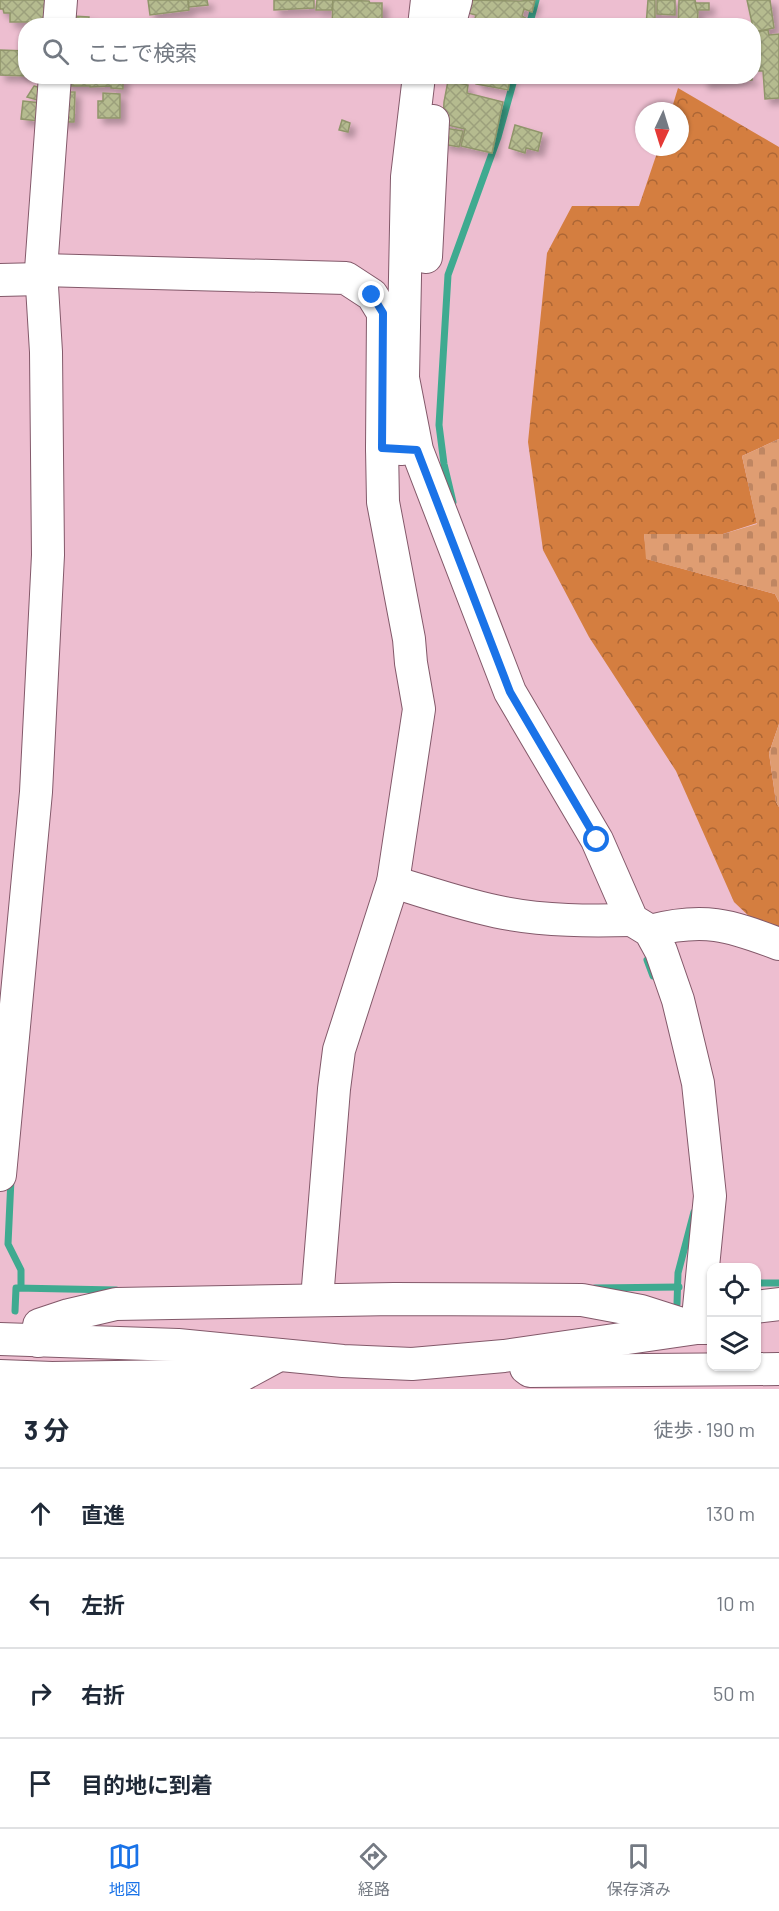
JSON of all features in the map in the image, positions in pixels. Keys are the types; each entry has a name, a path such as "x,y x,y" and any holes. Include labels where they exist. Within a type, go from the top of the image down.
{"street":[{"path":"60,18 61,0"},
{"path":"407,0 408,18"},
{"path":"425,18 427,0"},
{"path":"451,18 456,0"},
{"path":"0,1175 36,792 48,555 46,352 41,274 54,84"},
{"path":"422,84 407,177 404,378 417,450 510,692 597,840 641,925 661,951 678,1000 698,1083 710,1196 707,1317"},
{"path":"0,280 41,274 345,278 372,295 383,313 383,502 409,639 419,709 393,882 339,1050 318,1292"},
{"path":"382,448 417,450"},
{"path":"393,882 466,905 503,913 567,921 641,925 706,923 735,927 779,944"},
{"path":"38,1341 39,1325 116,1304 318,1292 582,1300 707,1326"},
{"path":"761,1306 779,1304"},
{"path":"0,1339 178,1346 343,1361 412,1380 504,1356 707,1326"},
{"path":"761,1327 779,1327"},
{"path":"0,1376 51,1378 242,1375 279,1355"},
{"path":"504,1356 530,1371 779,1369"}],"green space":[{"path":"678,88 779,147 779,439 742,456 757,523 723,534 644,534 647,559 775,594 779,602 779,724 769,753 776,802 779,807 779,930 753,920 734,902 676,771 589,637 543,550 528,442 547,253 572,206 639,206 656,156 689,156 689,102 674,102"},
{"path":"779,439 779,602 775,594 646,559 644,534 723,534 757,524 742,456"},
{"path":"779,724 779,807 776,802 769,753"}],"building":[{"path":"0,0 47,0 47,18 18,18 18,22 10,22 10,13 4,13 3,9 0,9"},
{"path":"148,0 188,0 189,10 150,15"},
{"path":"188,0 207,0 208,5 189,7"},
{"path":"274,0 314,0 314,8 274,10"},
{"path":"317,0 333,0 332,10 316,10"},
{"path":"333,0 382,3 382,18 332,18"},
{"path":"472,0 535,0 532,12 524,9 522,16 525,18 475,18 476,15 468,13"},
{"path":"648,0 655,0 655,18 647,18"},
{"path":"657,0 675,0 675,15 657,14"},
{"path":"679,0 695,0 698,18 678,18"},
{"path":"747,0 770,0 774,28 761,31 761,18 751,18"},
{"path":"695,3 709,3 709,10 697,10"},
{"path":"72,16 89,17 89,18 72,18"},
{"path":"768,30 769,35 779,34 779,98 765,99 763,71 761,71 761,31"},
{"path":"0,50 18,51 18,76 0,75"},
{"path":"64,84 123,84 123,89 111,88 111,86 64,86"},
{"path":"447,84 463,84 468,85 467,93 503,102 492,153 461,146 465,129 443,124"},
{"path":"476,84 509,84 508,90"},
{"path":"34,86 45,89 45,102 27,97"},
{"path":"60,92 75,92 74,122 60,122"},
{"path":"103,93 120,94 120,118 98,118 98,101 103,101"},
{"path":"23,101 41,103 39,121 21,119"},
{"path":"342,120 350,123 348,132 339,130"},
{"path":"515,125 542,133 538,151 526,148 525,153 509,148"},
{"path":"445,128 463,131 459,147 442,144"}],"waterway":[{"path":"531,18 536,0"},
{"path":"453,502 444,464 439,425 448,275 498,137 513,84"},
{"path":"647,960 653,976"},
{"path":"11,1179 8,1244 21,1270 21,1287"},
{"path":"677,1304 678,1273 694,1212"},
{"path":"761,1283 779,1283"},
{"path":"595,1288 679,1287"},
{"path":"15,1311 16,1288 116,1290"}],"route":[{"path":"372,295 383,313 382,448 417,450 510,692 597,840"}]}
